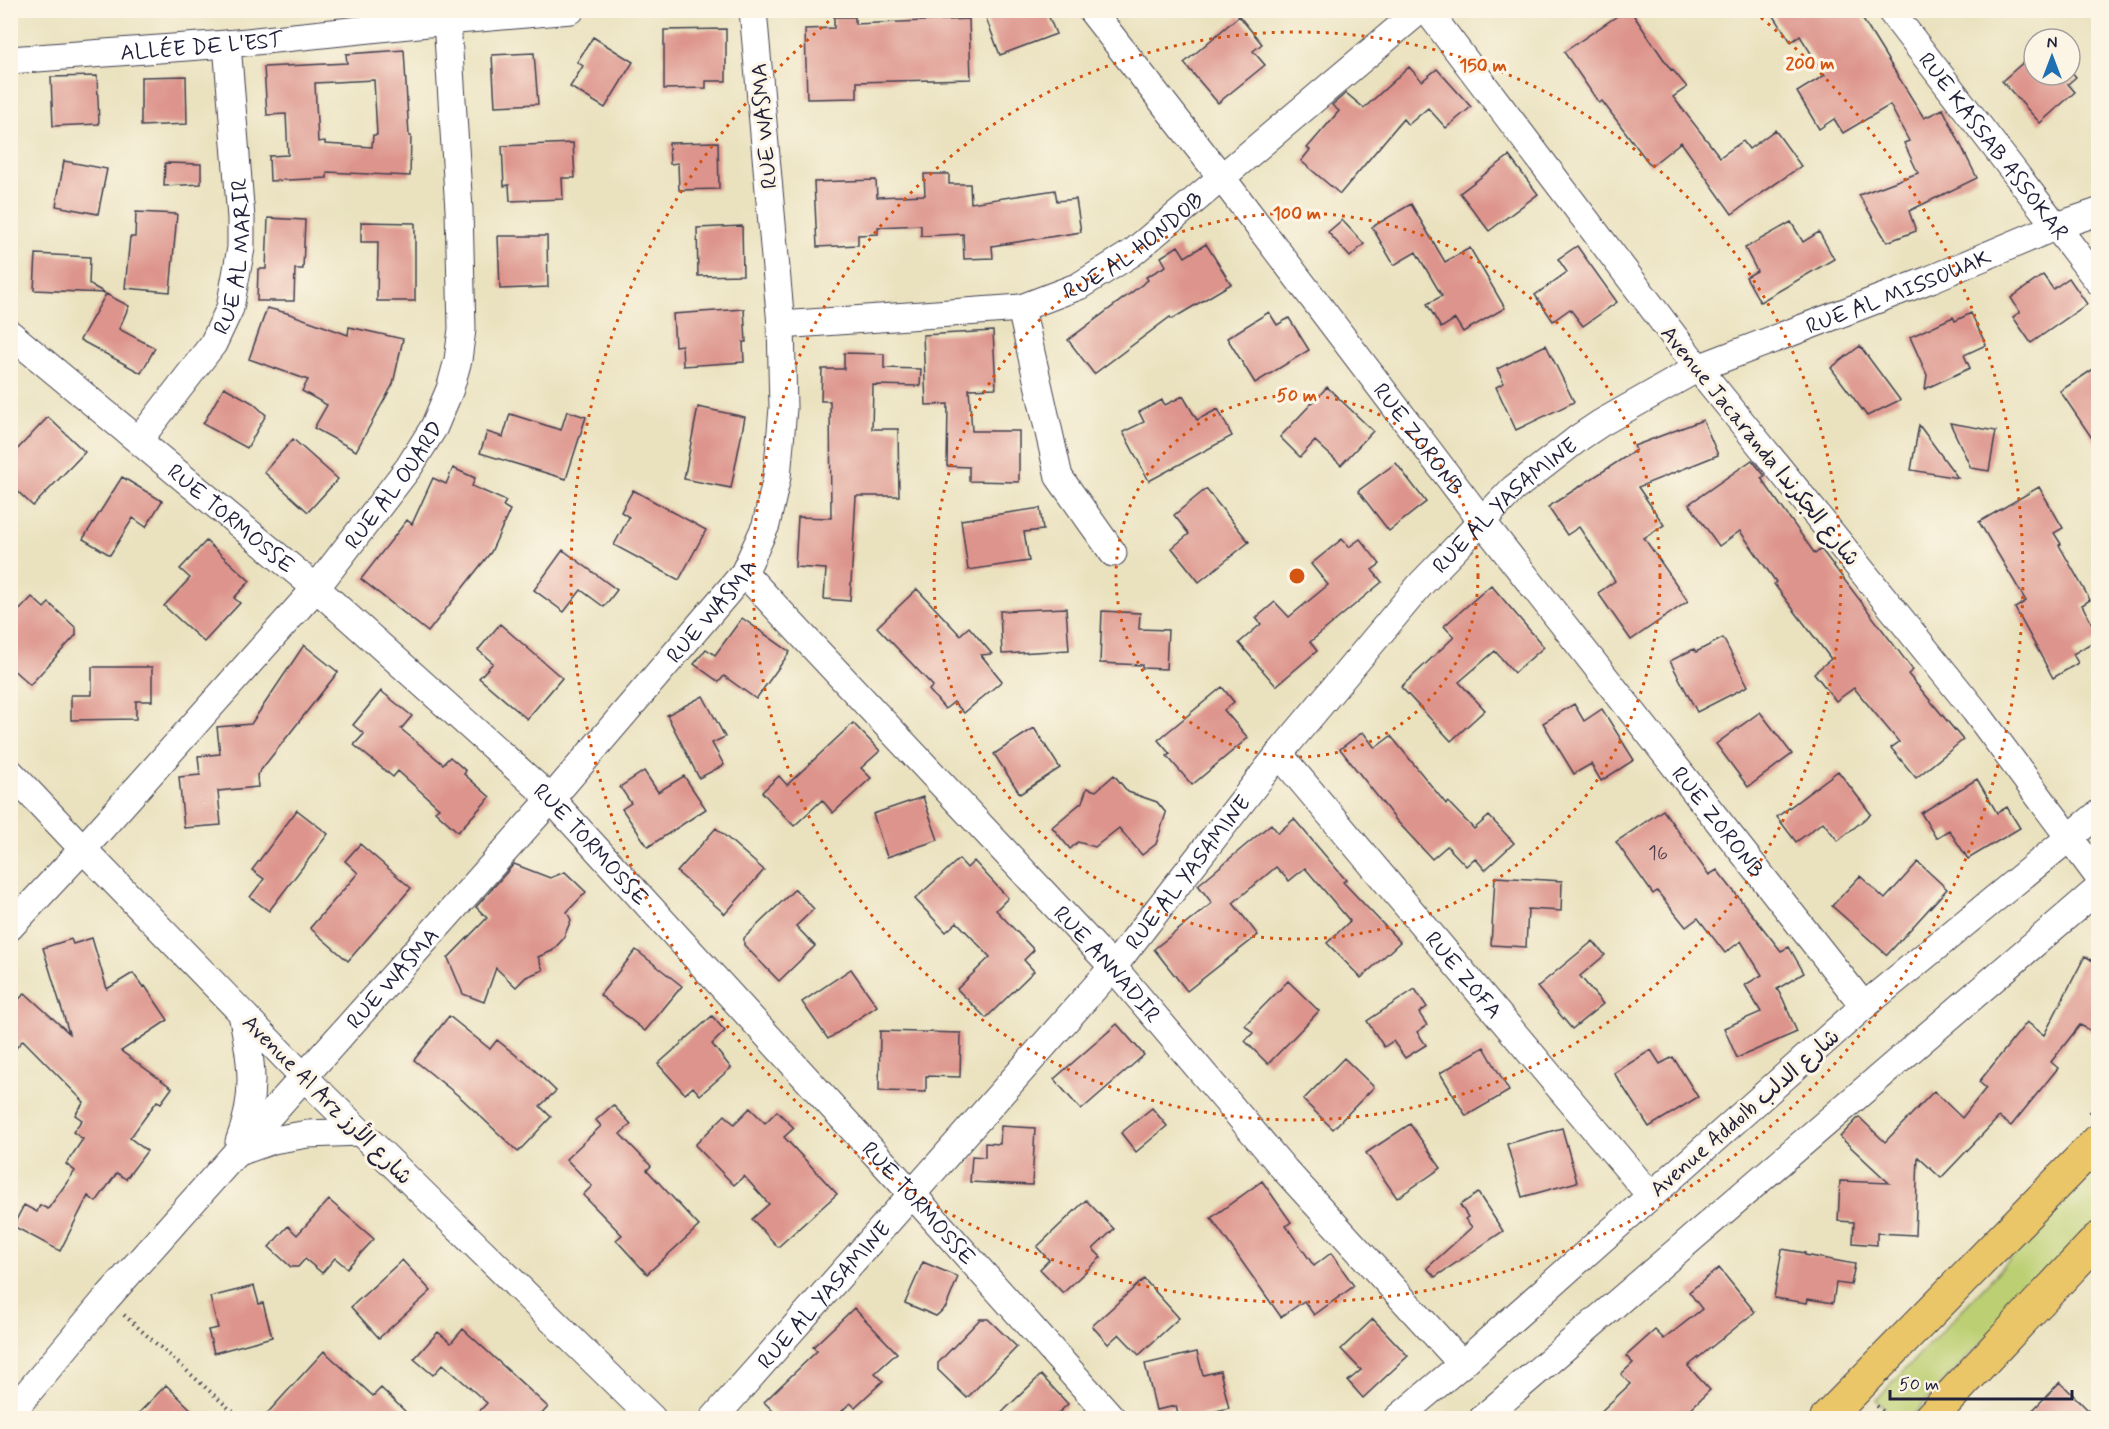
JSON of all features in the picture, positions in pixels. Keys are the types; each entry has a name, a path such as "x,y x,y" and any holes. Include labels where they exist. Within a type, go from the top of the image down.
{"main road":[{"path":"1827,1419 2098,1142"},
{"path":"1930,1419 2098,1239"}],"street":[{"name":"ALLÉE DE L'EST","path":"10,60 227,44 571,10"},
{"name":"RUE WASMA","path":"10,1414 106,1299 551,799 744,573 766,525 777,477 783,408 781,325 753,10"},
{"name":"RUE ZORONB","path":"1091,10 1222,178 1481,520 1864,1006"},
{"name":"RUE AL HONDOB","path":"781,325 1021,308 1079,286 1132,252 1420,10"},
{"name":"Avenue Jacaranda شارع الجكرندا","path":"1427,10 1698,368 1975,711 2098,876"},
{"name":"RUE KASSAB ASSOKAR","path":"1890,10 2098,281"},
{"name":"RUE AL OUARD","path":"10,927 83,849 316,588 416,457 434,427 450,389 458,360 463,304 447,21"},
{"name":"RUE AL MARIR","path":"139,441 213,344 230,308 237,278 241,249 241,218 227,44"},
{"name":"RUE AL MISSOUAK","path":"1698,368 1931,279 2057,226 2098,212"},
{"path":"1021,308 1059,477 1113,553"},
{"name":"RUE TORMOSSE","path":"10,334 316,588 551,799 912,1194 1112,1419"},
{"name":"RUE AL YASAMINE","path":"714,1419 1113,967 1279,754 1421,584 1481,520 1514,489 1580,437 1698,368"},
{"name":"RUE ANNADIR","path":"744,573 1113,967 1285,1170 1462,1364"},
{"name":"RUE ZOFA","path":"1279,754 1650,1195"},
{"name":"Avenue Al Arz شارع الأرز","path":"10,772 303,1076 652,1419"},
{"name":"Avenue Addolb شارع الدلب","path":"1398,1419 1864,1006 2098,814"},
{"path":"1483,1419 2098,889"},
{"path":"235,1153 249,1112 252,1091 249,1047 242,1014"},
{"path":"235,1153 273,1140 308,1134 360,1132"}],"path":[{"path":"106,1299 240,1419"},
{"path":"1876,1405 1890,1419"}],"green space":[{"path":"2098,1167 2098,1220 1910,1418 1895,1418 1876,1400"}],"building":[{"path":"983,10 1046,10 1056,34 1000,55"},
{"path":"1626,10 1630,10 1671,70 1687,87 1673,97 1720,157 1743,141 1749,149 1775,130 1801,166 1732,214 1681,142 1651,166 1602,101 1599,103 1564,52"},
{"path":"1770,10 1857,10 1924,118 1943,109 1977,178 1909,211 1916,231 1887,242 1859,195 1918,173 1904,143 1909,141 1890,105 1843,133 1834,119 1819,129 1797,92 1825,75 1800,36 1791,42"},
{"path":"1239,16 1262,44 1253,51 1265,65 1218,103 1184,63"},
{"path":"834,17 855,17 855,24 969,19 971,79 857,82 857,98 807,99 805,29 834,28"},
{"path":"726,29 726,81 706,81 706,88 664,89 664,30"},
{"path":"593,37 633,62 605,108 570,87 583,66 577,62"},
{"path":"404,50 409,136 411,136 410,176 327,172 327,178 270,181 269,156 288,155 286,114 267,115 264,67 347,63 346,54","holes":["374,80 377,135 373,135 372,147 318,142 315,83"]},
{"path":"534,53 538,104 495,106 492,55"},
{"path":"2022,64 2022,87 2071,87 2075,92 2040,123 2002,81"},
{"path":"1409,67 1422,81 1437,69 1471,107 1446,128 1428,108 1408,125 1403,119 1340,194 1301,161 1310,150 1307,148 1339,111 1332,105 1346,93 1364,108"},
{"path":"97,76 99,124 53,126 51,77"},
{"path":"186,76 187,124 141,126 141,77"},
{"path":"718,142 719,189 679,190 678,163 670,164 669,143"},
{"path":"573,143 575,178 562,178 563,199 510,201 509,185 504,186 502,146"},
{"path":"1509,156 1538,194 1489,231 1460,193"},
{"path":"64,161 107,169 98,214 56,206"},
{"path":"165,163 201,164 201,184 164,186"},
{"path":"924,174 949,174 949,184 970,184 971,203 1055,190 1057,201 1076,199 1081,232 992,246 993,258 964,259 963,234 921,236 921,225 878,227 878,234 858,235 858,245 817,247 814,182 876,180 877,197 925,195"},
{"path":"1411,204 1445,262 1470,248 1505,308 1463,332 1455,319 1441,328 1427,304 1442,296 1416,252 1394,265 1372,227"},
{"path":"136,212 177,214 170,292 125,288 130,237 135,237"},
{"path":"268,218 305,220 303,269 295,269 294,301 257,301 258,269 266,269"},
{"path":"1342,220 1364,244 1350,257 1328,232"},
{"path":"361,222 415,223 415,301 377,301 378,242 361,242"},
{"path":"1791,222 1803,242 1819,232 1834,259 1760,302 1746,277 1757,271 1745,248"},
{"path":"742,226 743,275 698,276 697,228"},
{"path":"498,236 547,236 548,287 500,289"},
{"path":"1206,244 1231,284 1172,319 1170,317 1094,374 1068,340 1148,280 1146,277 1166,266 1161,257 1178,246 1185,257"},
{"path":"1577,246 1617,302 1583,326 1570,309 1553,321 1535,295 1567,272 1558,259"},
{"path":"36,254 90,257 89,284 105,293 34,290"},
{"path":"2043,275 2053,289 2069,278 2087,304 2031,343 2013,317 2020,312 2011,298"},
{"path":"106,294 129,306 119,329 155,348 141,373 80,340"},
{"path":"267,308 348,335 349,327 403,339 393,384 356,451 314,428 327,405 302,391 308,380 249,359"},
{"path":"744,309 746,342 743,342 744,362 683,366 682,345 675,346 673,314"},
{"path":"1269,312 1277,325 1289,318 1309,350 1255,383 1227,338"},
{"path":"1971,313 1986,345 1964,355 1970,368 1925,389 1927,375 1910,337 1953,317 1955,321"},
{"path":"993,331 996,388 969,389 972,431 1019,431 1019,482 969,481 969,467 947,466 948,404 926,405 923,335"},
{"path":"1546,345 1574,402 1516,430 1496,387 1504,383 1497,369"},
{"path":"1860,346 1900,400 1867,416 1831,368"},
{"path":"844,353 884,354 884,368 921,369 920,386 873,385 872,429 898,429 899,496 856,496 850,601 824,599 826,569 795,567 798,517 831,518 830,401 821,401 822,369 844,369"},
{"path":"2098,366 2098,447 2060,391"},
{"path":"224,387 253,403 266,415 247,448 203,424"},
{"path":"1327,387 1373,431 1341,465 1315,441 1300,457 1280,437"},
{"path":"1183,396 1197,420 1218,409 1232,436 1149,481 1123,432 1144,422 1139,412 1162,400 1165,405"},
{"path":"698,407 745,417 731,488 684,479"},
{"path":"567,411 586,417 566,479 480,453 487,432 503,437 510,414 561,430"},
{"path":"48,417 85,452 33,506 10,484 10,457"},
{"path":"1703,420 1718,455 1638,487 1664,525 1644,538 1688,601 1631,640 1598,593 1615,581 1579,527 1567,535 1548,507 1636,450 1634,446"},
{"path":"1950,423 1996,431 1989,471 1971,468"},
{"path":"1919,425 1958,478 1911,470"},
{"path":"293,439 338,479 308,512 264,472"},
{"path":"1752,460 1765,476 1761,478 1815,554 1821,549 1913,670 1908,674 1963,740 1916,778 1891,748 1899,742 1854,688 1836,701 1814,673 1831,659 1774,584 1776,582 1740,531 1719,546 1689,504"},
{"path":"1396,463 1426,502 1389,531 1358,491"},
{"path":"453,468 475,478 472,486 506,501 503,506 510,510 491,552 428,632 361,579 407,520 412,524 433,478 446,484"},
{"path":"122,477 162,501 146,527 133,518 110,555 83,539"},
{"path":"2039,487 2063,528 2054,533 2090,600 2082,605 2098,635 2098,639 2073,654 2078,663 2053,678 2015,608 2026,601 1979,522"},
{"path":"1206,489 1249,542 1199,582 1172,548 1189,534 1174,515"},
{"path":"633,490 706,530 679,580 614,545 629,517 621,512"},
{"path":"1040,508 1043,530 1024,532 1029,561 968,570 961,520"},
{"path":"1342,539 1349,547 1360,539 1380,564 1372,570 1382,582 1310,642 1317,651 1276,686 1239,643 1261,624 1256,618 1275,602 1289,617 1328,585 1311,564"},
{"path":"206,541 250,581 234,598 240,603 204,642 164,606 190,578 180,569"},
{"path":"563,550 617,590 604,607 581,590 564,612 534,590"},
{"path":"1491,585 1544,647 1514,673 1495,651 1459,682 1485,710 1451,741 1401,687 1454,637 1444,626"},
{"path":"917,589 960,635 969,627 992,654 981,655 1002,681 964,713 954,702 945,709 929,690 933,686 877,627"},
{"path":"32,597 44,608 49,603 76,628 76,635 30,685 10,667 10,620"},
{"path":"1066,608 1069,650 1002,654 1000,611"},
{"path":"1102,611 1140,613 1139,629 1168,630 1166,669 1142,668 1142,665 1100,663"},
{"path":"742,618 790,652 756,699 724,676 719,682 694,664 706,649 715,655"},
{"path":"500,624 562,678 527,719 479,678 493,663 478,650"},
{"path":"1723,638 1748,686 1697,712 1670,661 1694,649 1696,652"},
{"path":"304,645 338,672 257,775 258,787 218,791 221,825 184,828 179,777 200,775 198,756 220,754 217,727 251,724"},
{"path":"92,667 152,667 152,701 136,701 136,719 71,720 71,695 92,695"},
{"path":"1222,687 1234,702 1224,710 1248,738 1192,785 1167,756 1170,754 1158,740"},
{"path":"381,691 412,716 401,729 443,764 450,757 466,771 464,774 490,797 458,832 435,811 439,808 398,771 393,777 354,745 364,734 353,725"},
{"path":"703,696 725,737 712,743 724,765 699,778 667,715"},
{"path":"1574,704 1584,721 1602,709 1634,760 1601,781 1591,764 1574,774 1543,723"},
{"path":"1760,712 1792,754 1748,787 1716,744"},
{"path":"853,723 880,751 861,768 871,778 833,813 822,800 794,826 762,792 779,776 787,785"},
{"path":"1034,728 1060,768 1020,794 994,754"},
{"path":"1363,732 1375,748 1391,736 1446,804 1448,802 1474,829 1489,816 1514,843 1485,870 1475,858 1466,866 1447,846 1432,859 1396,820 1340,749"},
{"path":"644,771 658,792 684,776 706,809 648,847 622,809 631,803 620,787"},
{"path":"1838,771 1871,814 1838,841 1823,822 1796,842 1777,817"},
{"path":"1114,775 1128,792 1157,802 1166,813 1156,844 1142,855 1119,828 1095,847 1078,842 1070,849 1052,827 1082,802 1087,788 1096,791"},
{"path":"1977,779 1997,813 2007,807 2020,828 1968,859 1949,830 1936,838 1921,813"},
{"path":"923,797 938,840 887,857 873,814"},
{"path":"297,810 328,834 269,911 250,897 264,879 252,870"},
{"path":"1663,810 1709,875 1717,870 1781,951 1789,947 1804,973 1777,989 1797,1032 1737,1058 1724,1028 1761,1012 1745,985 1762,975 1741,941 1725,953 1698,918 1686,927 1657,891 1653,894 1616,842"},
{"path":"1294,819 1346,880 1343,882 1400,942 1361,978 1327,943 1350,921 1305,868 1289,881 1276,867 1233,903 1258,935 1187,991 1154,949 1212,903 1198,885 1271,824 1278,833"},
{"path":"716,828 764,870 725,914 677,872"},
{"path":"360,844 411,888 348,961 310,928 358,873 345,861"},
{"path":"959,859 967,868 974,861 1008,898 996,910 1034,950 1024,960 1034,971 986,1018 957,989 990,957 957,922 946,932 915,899"},
{"path":"1918,862 1947,889 1887,955 1832,906 1860,876 1885,899"},
{"path":"514,864 550,878 565,872 586,892 567,912 571,920 563,939 552,951 538,957 543,970 526,977 516,987 496,968 484,1002 463,994 448,958 487,918 476,907"},
{"path":"1495,877 1562,881 1561,911 1528,909 1526,947 1491,945"},
{"path":"795,889 814,909 796,926 815,946 779,981 744,945 744,938"},
{"path":"92,938 107,989 133,973 143,987 145,986 168,1020 121,1051 172,1088 161,1103 157,1101 130,1138 147,1151 126,1179 117,1173 96,1202 88,1196 60,1251 13,1226 24,1205 37,1212 40,1205 48,1209 75,1171 66,1164 83,1139 73,1132 82,1120 75,1115 84,1102 23,1040 10,1055 10,1009 25,993 69,1033 43,948 71,939 73,944"},
{"path":"1593,941 1605,955 1580,976 1603,1004 1572,1029 1537,987"},
{"path":"636,950 682,986 645,1031 600,995"},
{"path":"2085,956 2098,964 2098,1034 2080,1025 2051,1062 2058,1068 2011,1126 1999,1117 1941,1178 1918,1157 1915,1235 1877,1233 1877,1245 1853,1243 1854,1222 1838,1221 1840,1181 1889,1183 1840,1137 1859,1117 1885,1142 1934,1091 1962,1118 1986,1088 1979,1082 2027,1022 2044,1035"},
{"path":"851,969 877,1006 828,1039 802,1002"},
{"path":"1288,981 1319,1011 1268,1064 1245,1041 1253,1033 1245,1025"},
{"path":"1415,989 1427,1007 1419,1013 1427,1025 1417,1032 1426,1045 1405,1058 1393,1041 1384,1047 1367,1021"},
{"path":"449,1016 490,1049 497,1040 523,1059 556,1091 540,1106 551,1117 518,1152 460,1097 414,1060"},
{"path":"712,1016 725,1031 712,1044 731,1068 700,1095 693,1087 685,1094 658,1064"},
{"path":"1117,1024 1144,1055 1081,1110 1054,1079"},
{"path":"880,1031 961,1033 960,1077 926,1076 926,1092 879,1091"},
{"path":"1484,1047 1509,1091 1466,1116 1440,1073"},
{"path":"1651,1050 1660,1064 1673,1057 1698,1097 1649,1127 1614,1073"},
{"path":"1344,1058 1374,1087 1333,1129 1303,1100"},
{"path":"613,1105 631,1124 620,1134 651,1166 647,1170 699,1226 647,1274 616,1240 622,1235 583,1195 592,1186 566,1159 601,1126 596,1120"},
{"path":"750,1108 765,1123 777,1111 794,1128 784,1137 837,1194 778,1247 752,1219 769,1204 744,1176 734,1185 695,1145 725,1115 734,1124"},
{"path":"1152,1108 1167,1126 1136,1152 1121,1133"},
{"path":"1410,1124 1441,1168 1397,1198 1366,1153"},
{"path":"1001,1126 1035,1128 1032,1185 970,1182 972,1156 985,1157 985,1143 1000,1144"},
{"path":"1562,1128 1577,1182 1522,1197 1507,1144"},
{"path":"1262,1181 1291,1222 1286,1226 1314,1266 1331,1253 1354,1286 1314,1315 1304,1301 1281,1317 1211,1218"},
{"path":"1478,1193 1503,1231 1435,1277 1427,1268 1472,1227 1465,1219 1468,1217 1460,1205"},
{"path":"329,1200 374,1239 347,1268 335,1258 322,1273 305,1259 298,1267 291,1267 269,1247 288,1226 297,1235"},
{"path":"1086,1200 1114,1229 1093,1249 1101,1257 1063,1293 1040,1269 1049,1260 1037,1247"},
{"path":"1782,1249 1855,1264 1851,1285 1836,1283 1833,1303 1808,1299 1807,1303 1774,1298"},
{"path":"402,1260 431,1291 379,1338 351,1307"},
{"path":"923,1262 958,1277 946,1307 936,1316 905,1303"},
{"path":"1719,1268 1755,1312 1688,1366 1710,1390 1680,1419 1593,1419 1630,1384 1621,1374 1633,1363 1626,1356 1655,1330 1664,1339 1702,1309 1689,1292"},
{"path":"1144,1279 1179,1318 1139,1355 1119,1334 1108,1344 1092,1326"},
{"path":"254,1286 259,1304 263,1303 272,1337 214,1353 208,1330 218,1328 210,1297"},
{"path":"854,1308 897,1353 875,1373 883,1381 855,1407 850,1403 834,1419 781,1419 764,1402 817,1351 813,1347"},
{"path":"980,1319 988,1319 1017,1347 967,1398 938,1370 938,1363"},
{"path":"1373,1319 1408,1356 1363,1398 1348,1381 1361,1370 1341,1349"},
{"path":"463,1329 548,1407 537,1419 472,1419 487,1403 443,1364 433,1375 414,1359 438,1332 451,1343"},
{"path":"324,1351 373,1396 381,1388 413,1419 262,1419"},
{"path":"1197,1352 1203,1375 1220,1371 1229,1408 1183,1419 1179,1419 1176,1406 1156,1410 1145,1364"},
{"path":"1041,1375 1068,1404 1052,1419 995,1419"},
{"path":"2060,1382 2097,1419 2024,1419"},
{"path":"166,1385 201,1419 133,1419"}]}
